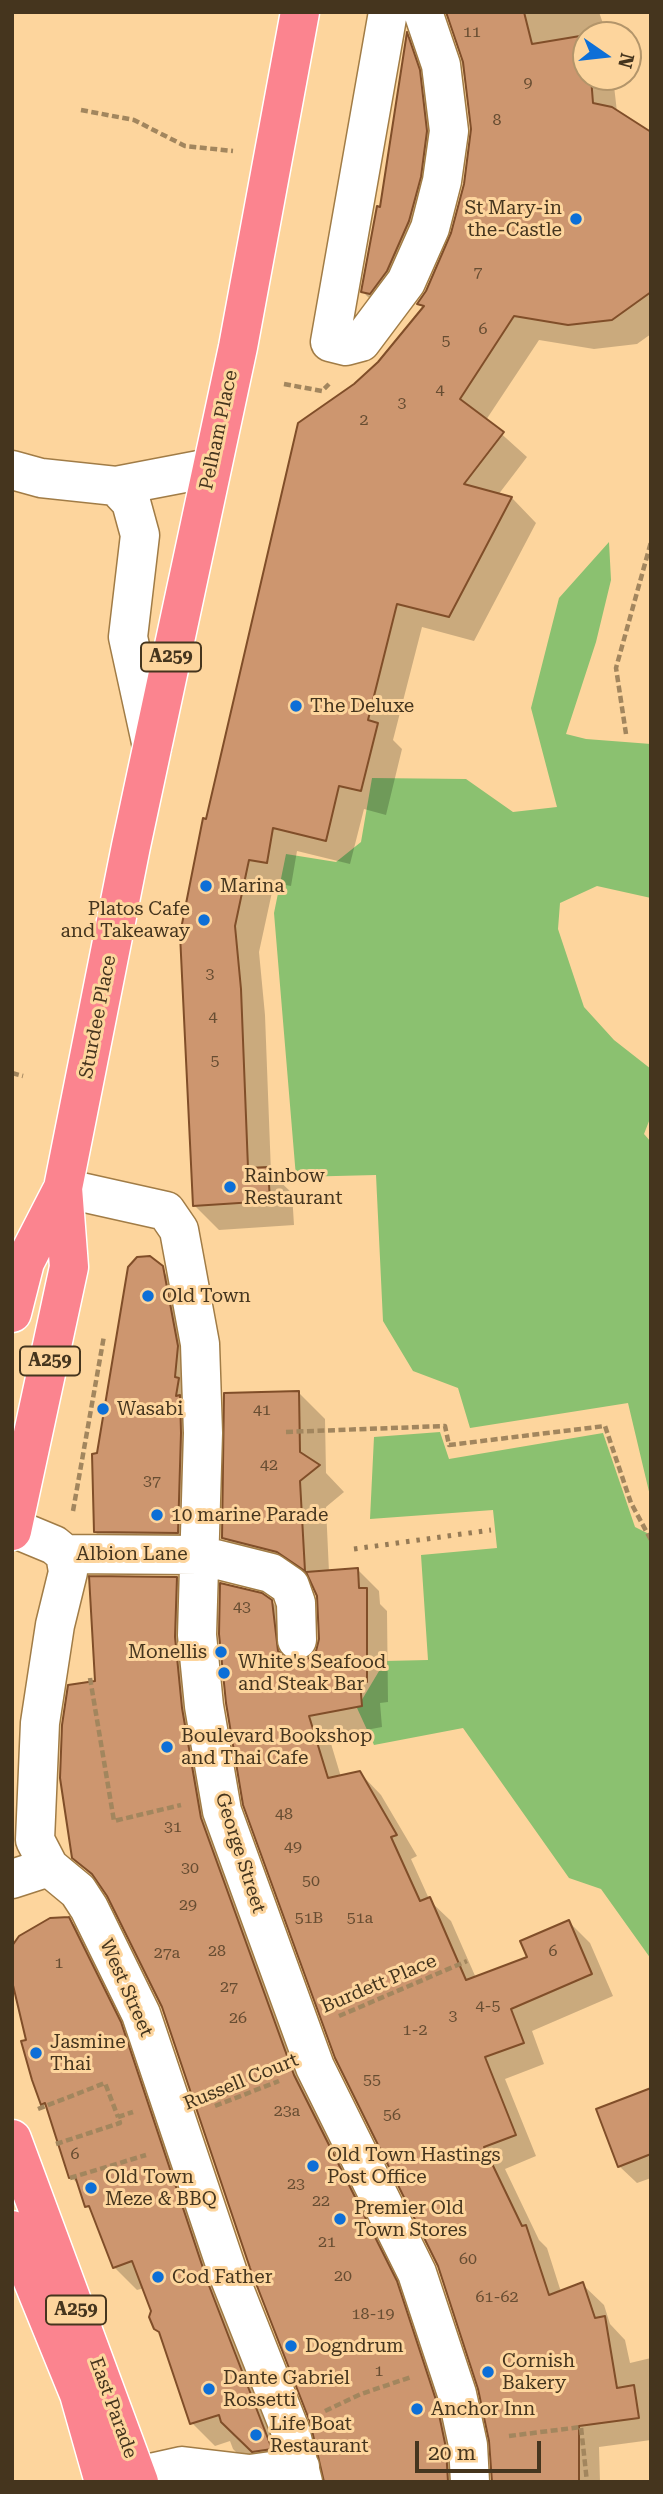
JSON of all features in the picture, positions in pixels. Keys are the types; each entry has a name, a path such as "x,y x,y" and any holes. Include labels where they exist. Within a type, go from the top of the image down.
{"highway":[{"name":"Pelham Place","path":"131,846 237,347 300,12"},
{"name":"Sturdee Place","path":"64,1188 131,846"},
{"name":"A259","path":"12,1313 25,1262 64,1188"},
{"name":"A259","path":"13,1529 69,1267 64,1188"},
{"name":"East Parade","path":"25,2149 127,2480"},
{"name":"East Parade","path":"12,2230 79,2394 127,2480"}],"street":[{"path":"332,360 388,12"},
{"path":"332,360 346,346 361,342 406,282 430,228 442,181 449,131 441,65 423,12"},
{"path":"12,470 41,478 116,486 210,468"},
{"path":"116,486 131,502 140,535 128,637 152,747"},
{"name":"George Street","path":"64,1188 166,1211 178,1230 200,1344 203,1433 197,1635 204,1706 222,1811 315,2067 417,2273 448,2364 468,2445 470,2482"},
{"path":"13,1529 54,1545 65,1554"},
{"name":"Albion Lane","path":"65,1554 199,1555 271,1573 290,1586 296,1603 297,1640"},
{"name":"West Street","path":"65,1554 68,1572 45,1683 40,1723 35,1840 49,1867 78,1891 89,1908 141,2014 229,2276 290,2430 302,2474"},
{"path":"12,1879 49,1867"},
{"path":"127,2480 182,2466 250,2474 302,2474"}],"path":[{"path":"80,110 134,120 186,146 271,156"},
{"path":"465,199 504,207"},
{"path":"284,384 322,391 332,360"},
{"path":"626,734 616,667 651,542"},
{"path":"12,1073 23,1076"},
{"path":"65,1554 104,1336"},
{"path":"286,1432 446,1426 449,1445 605,1426 631,1503 651,1540"},
{"path":"45,1683 91,1678 114,1821 220,1796"},
{"name":"Burdett Place","path":"302,2032 467,1962"},
{"name":"Russell Court","path":"176,2122 315,2067"},
{"path":"105,2084 120,2123 25,2149 105,2084"},
{"path":"118,2116 176,2122"},
{"path":"25,2149 176,2122"},
{"path":"290,2430 361,2393 448,2364"},
{"path":"514,2435 581,2427 587,2482"}],"green space":[{"path":"609,542 611,580 596,642 566,734 586,739 651,744 651,898 597,886 560,903 558,929 584,1007 614,1040 651,1069 651,1116 644,1134 651,1142 651,1500 628,1403 470,1428 458,1388 413,1371 383,1321 376,1175 296,1177 274,913 286,854 336,862 361,842 372,778 466,779 513,812 557,807 531,708 559,598"},
{"path":"440,1432 449,1459 603,1433 635,1527 651,1535 651,1959 601,1889 569,1878 463,1728 374,1745 357,1708 385,1661 428,1660 421,1555 497,1548 493,1510 370,1519 374,1437"}],"building":[{"path":"446,12 524,12 532,44 572,37 572,91 592,91 593,103 612,107 651,132 651,292 612,320 568,325 514,316 460,399 504,432 464,484 512,497 449,617 397,604 368,720 378,723 361,791 339,786 326,841 273,828 267,863 249,860 235,926 241,989 248,1168 268,1167 270,1201 193,1206 180,934 203,818 206,819 298,423 354,384 378,362 424,306 417,304 426,291 451,233 464,184 471,129 463,62"},
{"path":"407,32 420,70 427,131 421,177 409,221 387,271 370,294 361,292 377,206 380,207"},
{"path":"150,1256 163,1266 178,1346 175,1377 179,1378 176,1396 180,1395 181,1433 178,1533 94,1532 92,1454 97,1453 128,1267 137,1257"},
{"path":"299,1391 300,1452 320,1465 300,1481 305,1571 277,1552 222,1538 224,1393"},
{"path":"358,1568 359,1588 367,1588 367,1682 360,1682 362,1706 309,1716 328,1778 360,1771 397,1835 391,1837 420,1901 430,1897 466,1980 527,1957 520,1941 569,1920 592,1974 511,2009 524,2043 485,2057 516,2135 484,2147 522,2226 526,2225 549,2295 583,2282 595,2318 605,2316 617,2388 634,2385 639,2418 579,2426 579,2482 492,2482 489,2441 478,2389 438,2266 335,2058 243,1805 226,1703 219,1634 220,1583 262,1593 272,1600 278,1651 287,1659 298,1662 309,1658 316,1651 319,1639 317,1596 306,1572"},
{"path":"89,1576 177,1577 175,1637 182,1708 201,1818 294,2075 397,2281 436,2400 446,2448 448,2482 324,2482 310,2422 250,2268 162,2007 107,1896 92,1874 72,1858 60,1778 62,1725 68,1685 95,1681"},
{"path":"69,1917 121,2022 208,2283 272,2449 252,2452 221,2422 219,2415 190,2424 159,2332 154,2329 149,2317 151,2311 132,2261 113,2268 89,2206 85,2207 75,2176 69,2178 45,2103 41,2105 21,2041 26,2040 12,1981 12,1946 19,1936 50,1918"},
{"path":"651,2088 651,2154 618,2167 596,2109"}],"railway":[{"path":"354,1549 491,1530"}],"place":[{"name":"St Mary-in the-Castle","path":"576,219"},
{"name":"The Deluxe","path":"296,706"},
{"name":"Marina","path":"206,886"},
{"name":"Platos Cafe and Takeaway","path":"204,920"},
{"name":"Rainbow Restaurant","path":"230,1187"},
{"name":"Old Town","path":"148,1296"},
{"name":"Wasabi","path":"103,1409"},
{"name":"10 marine Parade","path":"157,1515"},
{"name":"Monellis","path":"221,1652"},
{"name":"White's Seafood and Steak Bar","path":"224,1673"},
{"name":"Boulevard Bookshop and Thai Cafe","path":"167,1747"},
{"name":"Jasmine Thai","path":"36,2053"},
{"name":"Old Town Hastings Post Office","path":"313,2166"},
{"name":"Old Town Meze & BBQ","path":"91,2188"},
{"name":"Premier Old Town Stores","path":"340,2219"},
{"name":"Cod Father","path":"158,2277"},
{"name":"Dogndrum","path":"291,2346"},
{"name":"Cornish Bakery","path":"488,2372"},
{"name":"Dante Gabriel Rossetti","path":"209,2389"},
{"name":"Anchor Inn","path":"417,2409"},
{"name":"Life Boat Restaurant","path":"256,2435"}]}
